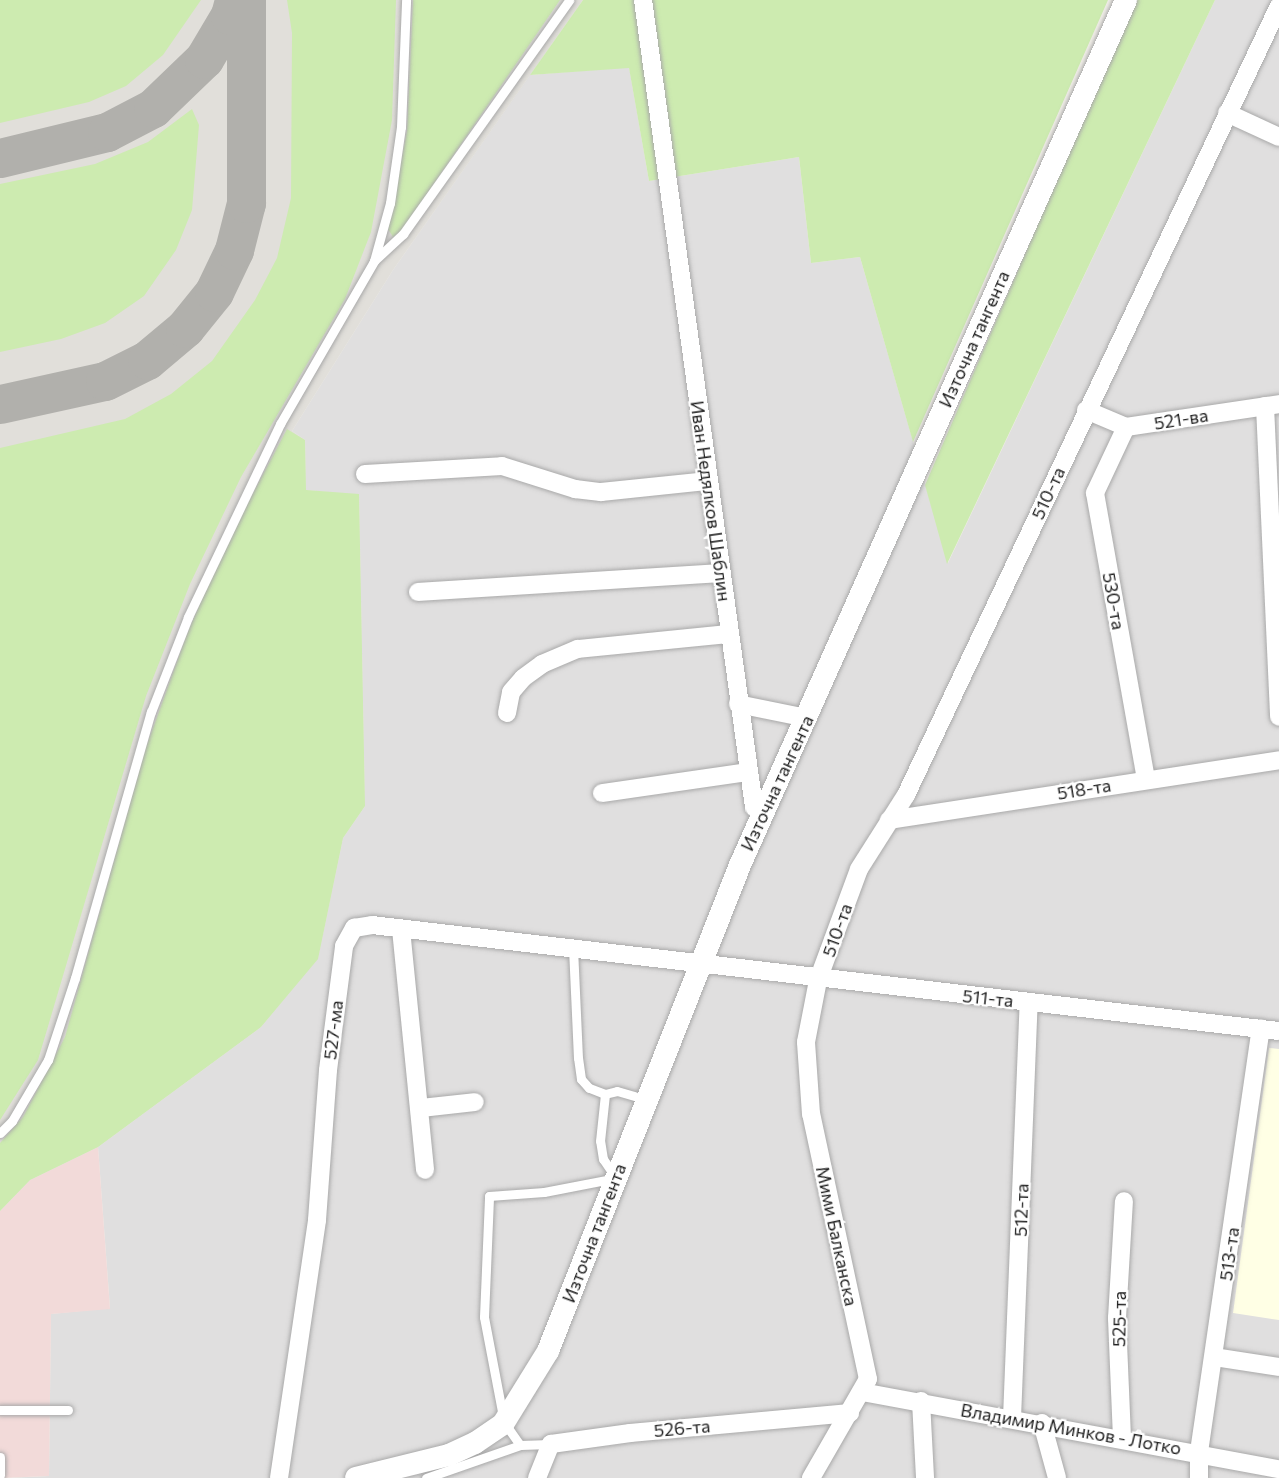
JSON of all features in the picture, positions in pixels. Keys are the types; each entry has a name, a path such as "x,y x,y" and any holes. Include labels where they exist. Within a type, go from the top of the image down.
{"street":[{"name":"Иван Недялков Шаблин","path":"643,0 738,704 754,807"},
{"name":"Източна тангента","path":"356,1478 449,1455 504,1422 548,1351 698,963 1126,0"},
{"name":"510-та","path":"818,980 859,869 906,795 1086,410 1279,6"},
{"path":"1227,113 1279,137"},
{"path":"1272,405 1279,717"},
{"name":"521-ва","path":"1126,427 1272,405"},
{"path":"1086,410 1126,427"},
{"name":"530-та","path":"1126,427 1095,493 1146,780"},
{"path":"365,474 501,466 575,489 601,492 708,481"},
{"path":"418,592 720,573"},
{"path":"507,713 511,692 523,678 542,663 578,649 729,634"},
{"path":"738,704 807,718"},
{"name":"518-та","path":"889,820 1279,760"},
{"path":"602,794 748,772"},
{"name":"527-ма","path":"279,1478 316,1220 328,1070 344,946 354,928 372,925 698,963"},
{"path":"401,929 408,1030 421,1108 425,1170"},
{"name":"511-та","path":"698,963 818,980 1270,1030"},
{"name":"Мими Балканска","path":"811,1478 868,1379 811,1114 806,1042 818,980"},
{"name":"512-та","path":"1012,1418 1029,1002"},
{"name":"513-та","path":"1199,1478 1199,1452 1214,1357 1270,1030"},
{"path":"421,1108 475,1102"},
{"name":"525-та","path":"1122,1438 1117,1318 1125,1201"},
{"path":"1214,1357 1279,1367"},
{"name":"Владимир Минков - Лотко","path":"862,1392 1042,1423 1279,1469"},
{"path":"921,1401 925,1478"},
{"name":"526-та","path":"551,1444 630,1433 850,1413"},
{"path":"1042,1423 1057,1478"},
{"path":"537,1478 551,1444"}],"lane":[{"path":"0,1133 12,1121 48,1060 75,978 151,712 188,617 280,424 374,261 390,203 401,127 406,0"},
{"path":"374,261 403,234 569,0"},
{"path":"573,949 582,1079 589,1088 605,1094 617,1091 634,1096"},
{"path":"520,1445 504,1422 484,1317 489,1196 544,1192 616,1178 603,1159 600,1141 605,1094"},
{"path":"0,1410 68,1410"},
{"path":"426,1478 520,1445 551,1444"},
{"path":"0,1457 0,1475"}],"shaded area":[{"path":"0,0 583,0 393,270 292,431 305,440 306,490 359,494 365,806 343,838 318,959 261,1027 98,1147 30,1180 0,1211"},
{"path":"1215,0 1279,0 1279,1478 8,1478 49,1476 51,1314 110,1308 98,1147 261,1027 318,958 343,838 365,806 359,495 306,490 305,440 292,431 393,270 530,75 629,67 649,181 799,157 811,263 860,257 948,563"},
{"path":"1269,1048 1279,1049 1279,1320 1233,1313"},
{"path":"98,1147 110,1309 51,1314 49,1476 0,1478 0,1211 30,1180"}],"green space":[{"path":"0,0 201,0 163,55 126,86 89,102 0,123"},
{"path":"287,0 396,0 392,120 371,232 345,299 241,477 190,584 146,696 38,1060 0,1120 0,448 125,419 171,394 212,361 255,300 277,258 291,198 292,33"},
{"path":"413,0 560,0 402,230 393,237 388,229 407,131"},
{"path":"583,0 1108,0 913,442 860,257 811,263 799,157 649,181 629,68 530,75"},
{"path":"1135,0 1215,0 947,564 925,485"},
{"path":"192,109 199,125 192,210 176,250 144,296 105,323 61,339 0,352 0,184 95,164 148,142"},
{"path":"287,429 305,440 306,490 359,494 365,806 343,838 318,959 261,1027 98,1147 30,1180 0,1211 0,1143 23,1117 65,1037 144,753 187,634 223,550"}],"taxiway":[{"path":"0,158 107,132 153,108 204,59 230,15 234,0"},
{"path":"0,404 105,381 147,360 185,328 214,292 234,250 246,203 246,0"}]}
